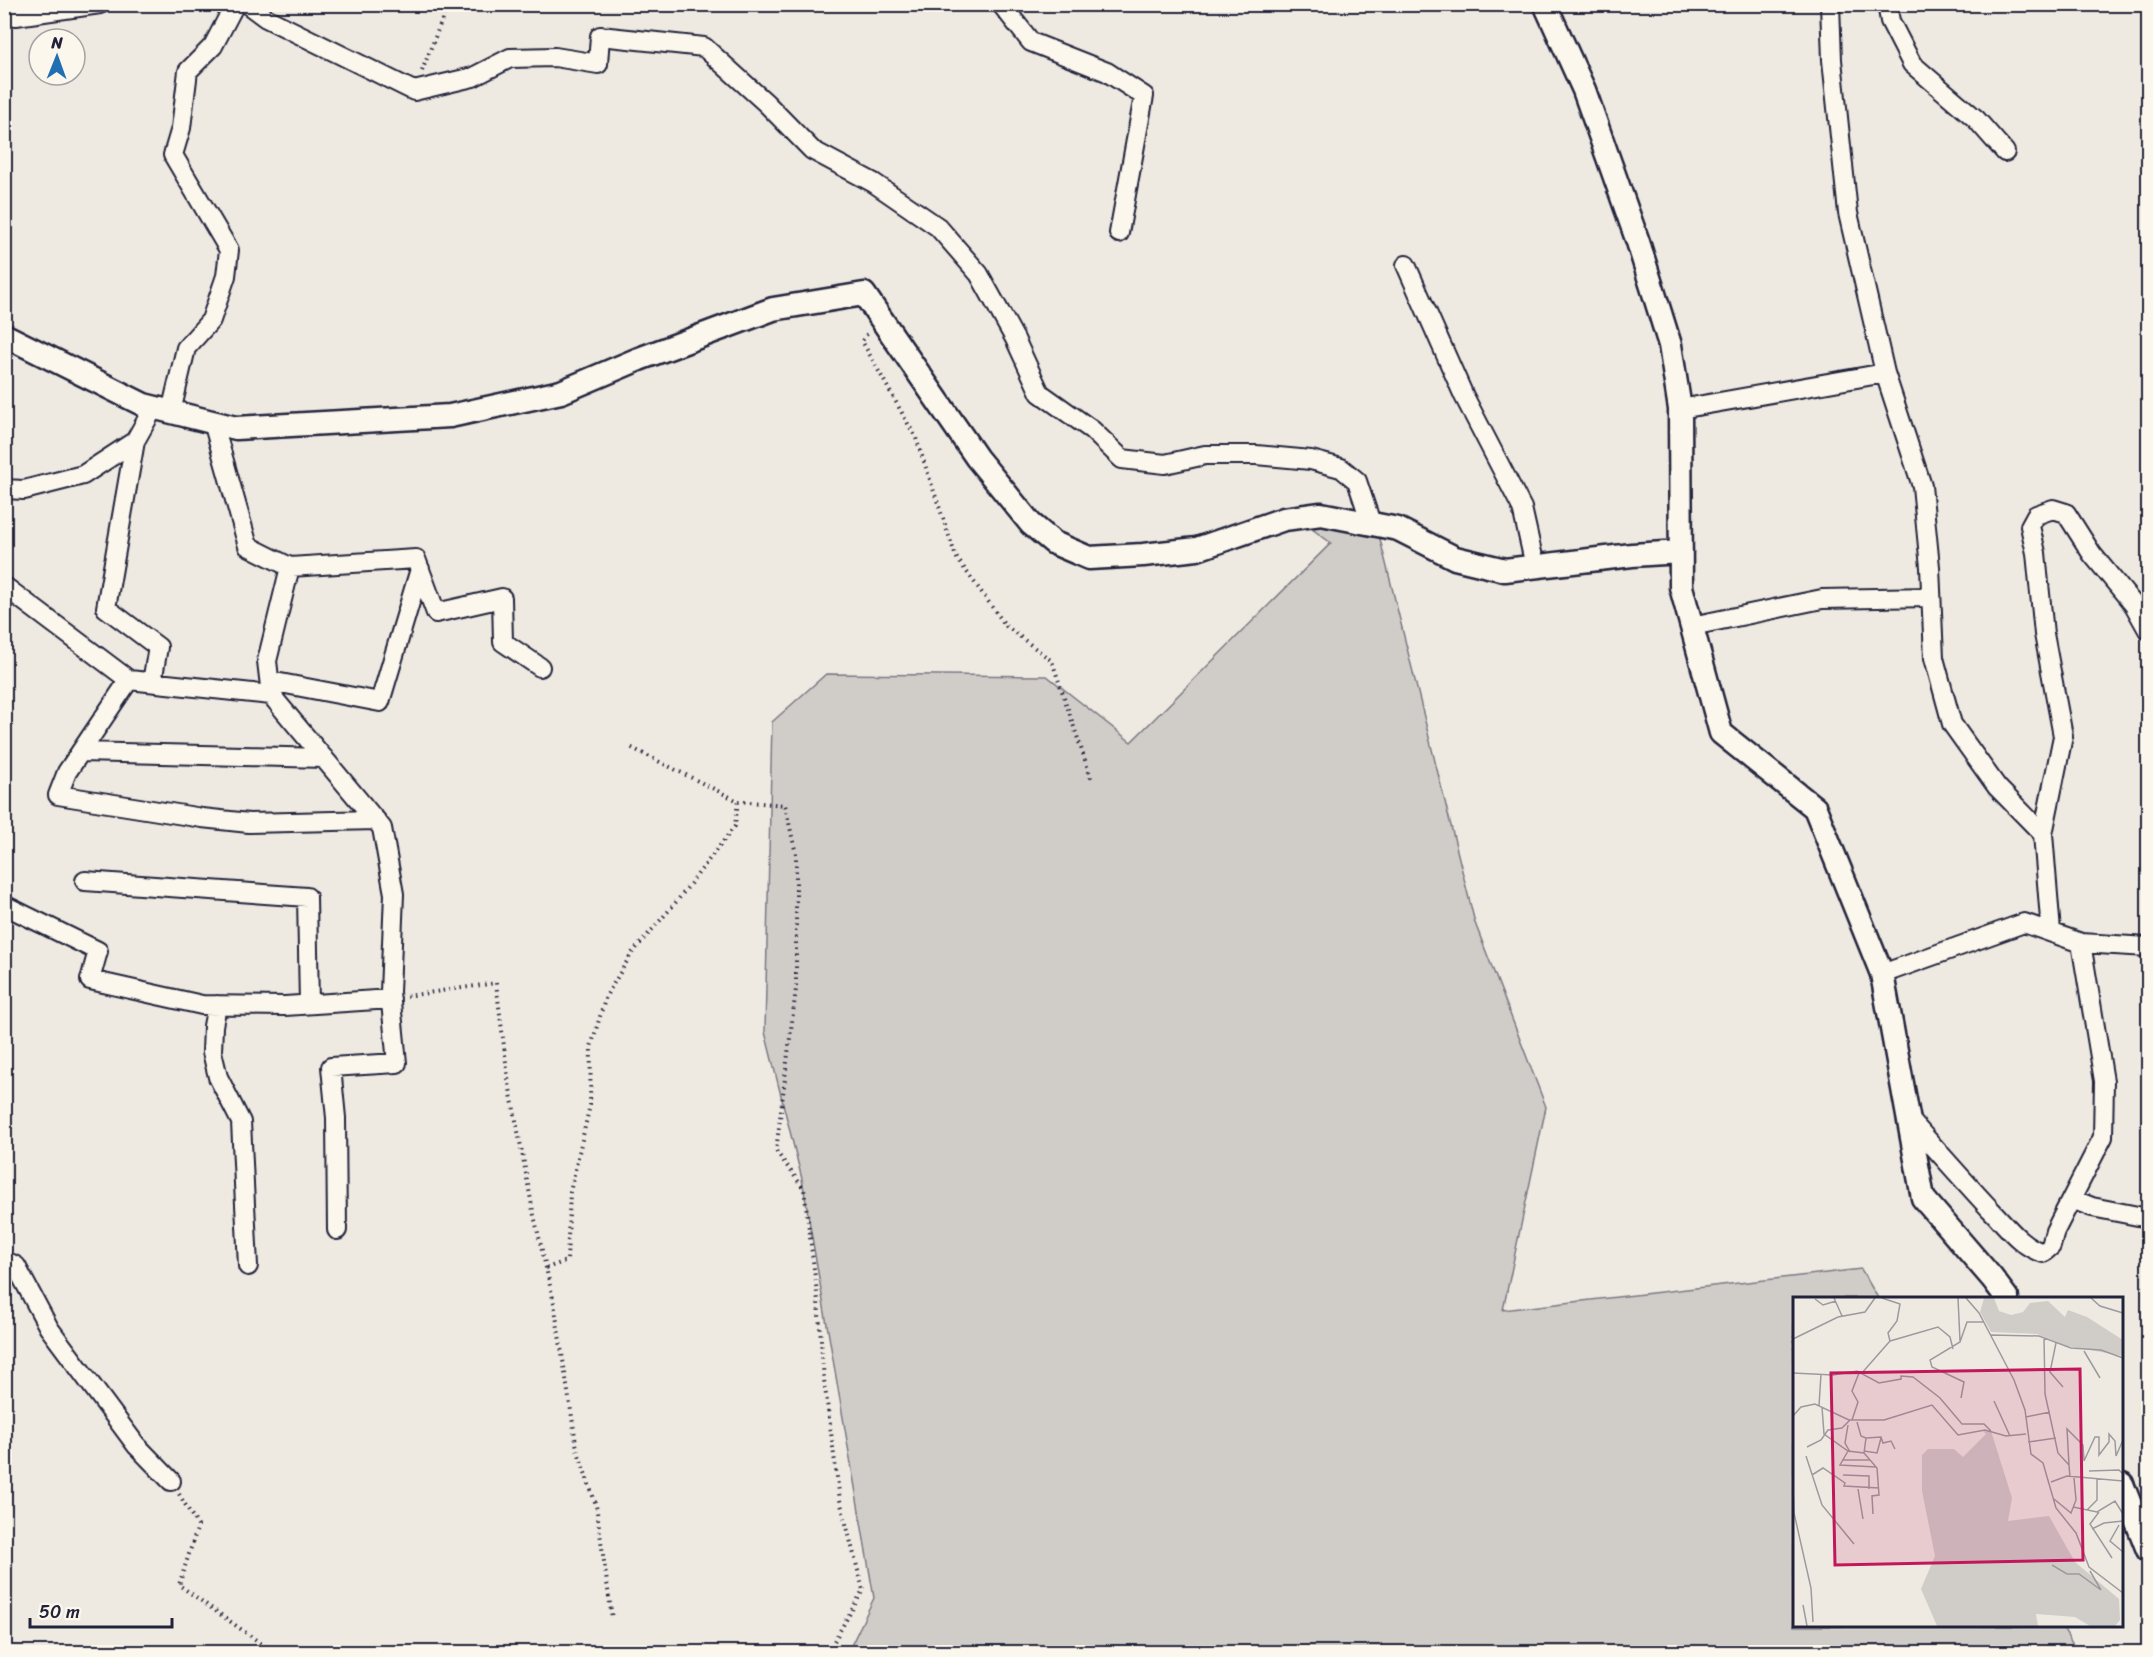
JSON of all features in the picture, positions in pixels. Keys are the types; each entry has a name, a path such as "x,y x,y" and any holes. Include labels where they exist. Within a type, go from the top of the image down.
{"street":[{"path":"4,15 16,16 100,4"},
{"path":"4,489 24,490 83,475 135,441 162,410 186,348 212,320 226,276 229,250 173,155 181,128 188,71 213,46 235,4"},
{"path":"1001,4 1031,42 1107,72 1144,96 1119,233"},
{"path":"1545,4 1584,90 1638,242 1670,345 1680,409 1681,587 1721,733 1815,808 1882,974 1923,1198 2006,1297"},
{"path":"1830,4 1832,60 1848,213 1885,373 1922,486 1934,658 1952,724 1997,787 2043,834"},
{"path":"1887,4 1890,21 1912,64 1976,119 2005,152"},
{"path":"256,7 414,91 473,76 510,57 555,57 598,64 600,36 704,47 766,103 812,150 874,183 938,227 979,274 1015,339 1040,393 1092,429 1122,459 1165,464 1205,455 1256,455 1321,463 1341,468 1358,481 1371,523"},
{"path":"1406,265 1464,396 1522,508 1535,566"},
{"path":"4,335 144,405 236,428 450,416 561,392 639,359 773,309 864,294 977,458 1031,524 1054,543 1089,558 1197,549 1284,519 1321,514 1398,529 1455,558 1505,570 1632,555 1681,552"},
{"path":"1680,409 1885,373"},
{"path":"213,422 248,546 290,567 417,559 436,613 502,598 503,642 540,667"},
{"path":"135,441 106,608 158,647 152,682"},
{"path":"2051,932 2043,834 2063,736 2044,634 2036,553 2030,526 2036,515 2053,509 2066,513 2092,555 2134,605 2148,630"},
{"path":"290,567 267,661 271,688 324,758 382,828 394,894 391,999 397,1063 331,1067 336,1118 337,1230"},
{"path":"4,585 129,680 271,688 380,702 420,569"},
{"path":"1692,626 1822,599 1931,597"},
{"path":"129,680 67,772 58,795 202,818 249,823 376,820"},
{"path":"81,752 324,758"},
{"path":"86,881 307,897 309,1004"},
{"path":"4,905 98,951 90,980 202,1005 309,1004 391,999"},
{"path":"1882,974 2024,923 2081,943 2148,947"},
{"path":"1909,1119 1970,1187 2032,1250 2043,1253 2051,1246 2055,1231 2103,1137 2104,1082 2081,943"},
{"path":"217,1005 212,1052 218,1077 242,1122 248,1266"},
{"path":"2072,1199 2092,1207 2148,1218"},
{"path":"4,1260 16,1266 49,1328 136,1445 171,1481"},
{"path":"2123,1489 2148,1550"}],"path":[{"path":"414,91 448,4"},
{"path":"878,315 862,341 916,438 956,557 1006,626 1052,661 1091,778"},
{"path":"628,746 738,801 785,805 796,854 796,988 776,1151 804,1189 818,1301 824,1380 840,1500 863,1590 828,1653"},
{"path":"546,1268 567,1261 570,1192 590,1105 591,1047 606,996 632,953 677,901 735,826 738,801"},
{"path":"391,999 496,983 508,1078 533,1211 554,1303 577,1449 596,1505 612,1618"},
{"path":"171,1481 198,1526 179,1585 273,1653"}],"shaded area":[{"path":"1308,526 1377,527 1475,923 1546,1107 1503,1310 1861,1269 1877,1297 1793,1297 1793,1627 2063,1627 2077,1652 848,1652 874,1598 802,1179 765,1032 772,722 826,674 1047,676 1131,742 1331,543"}]}
